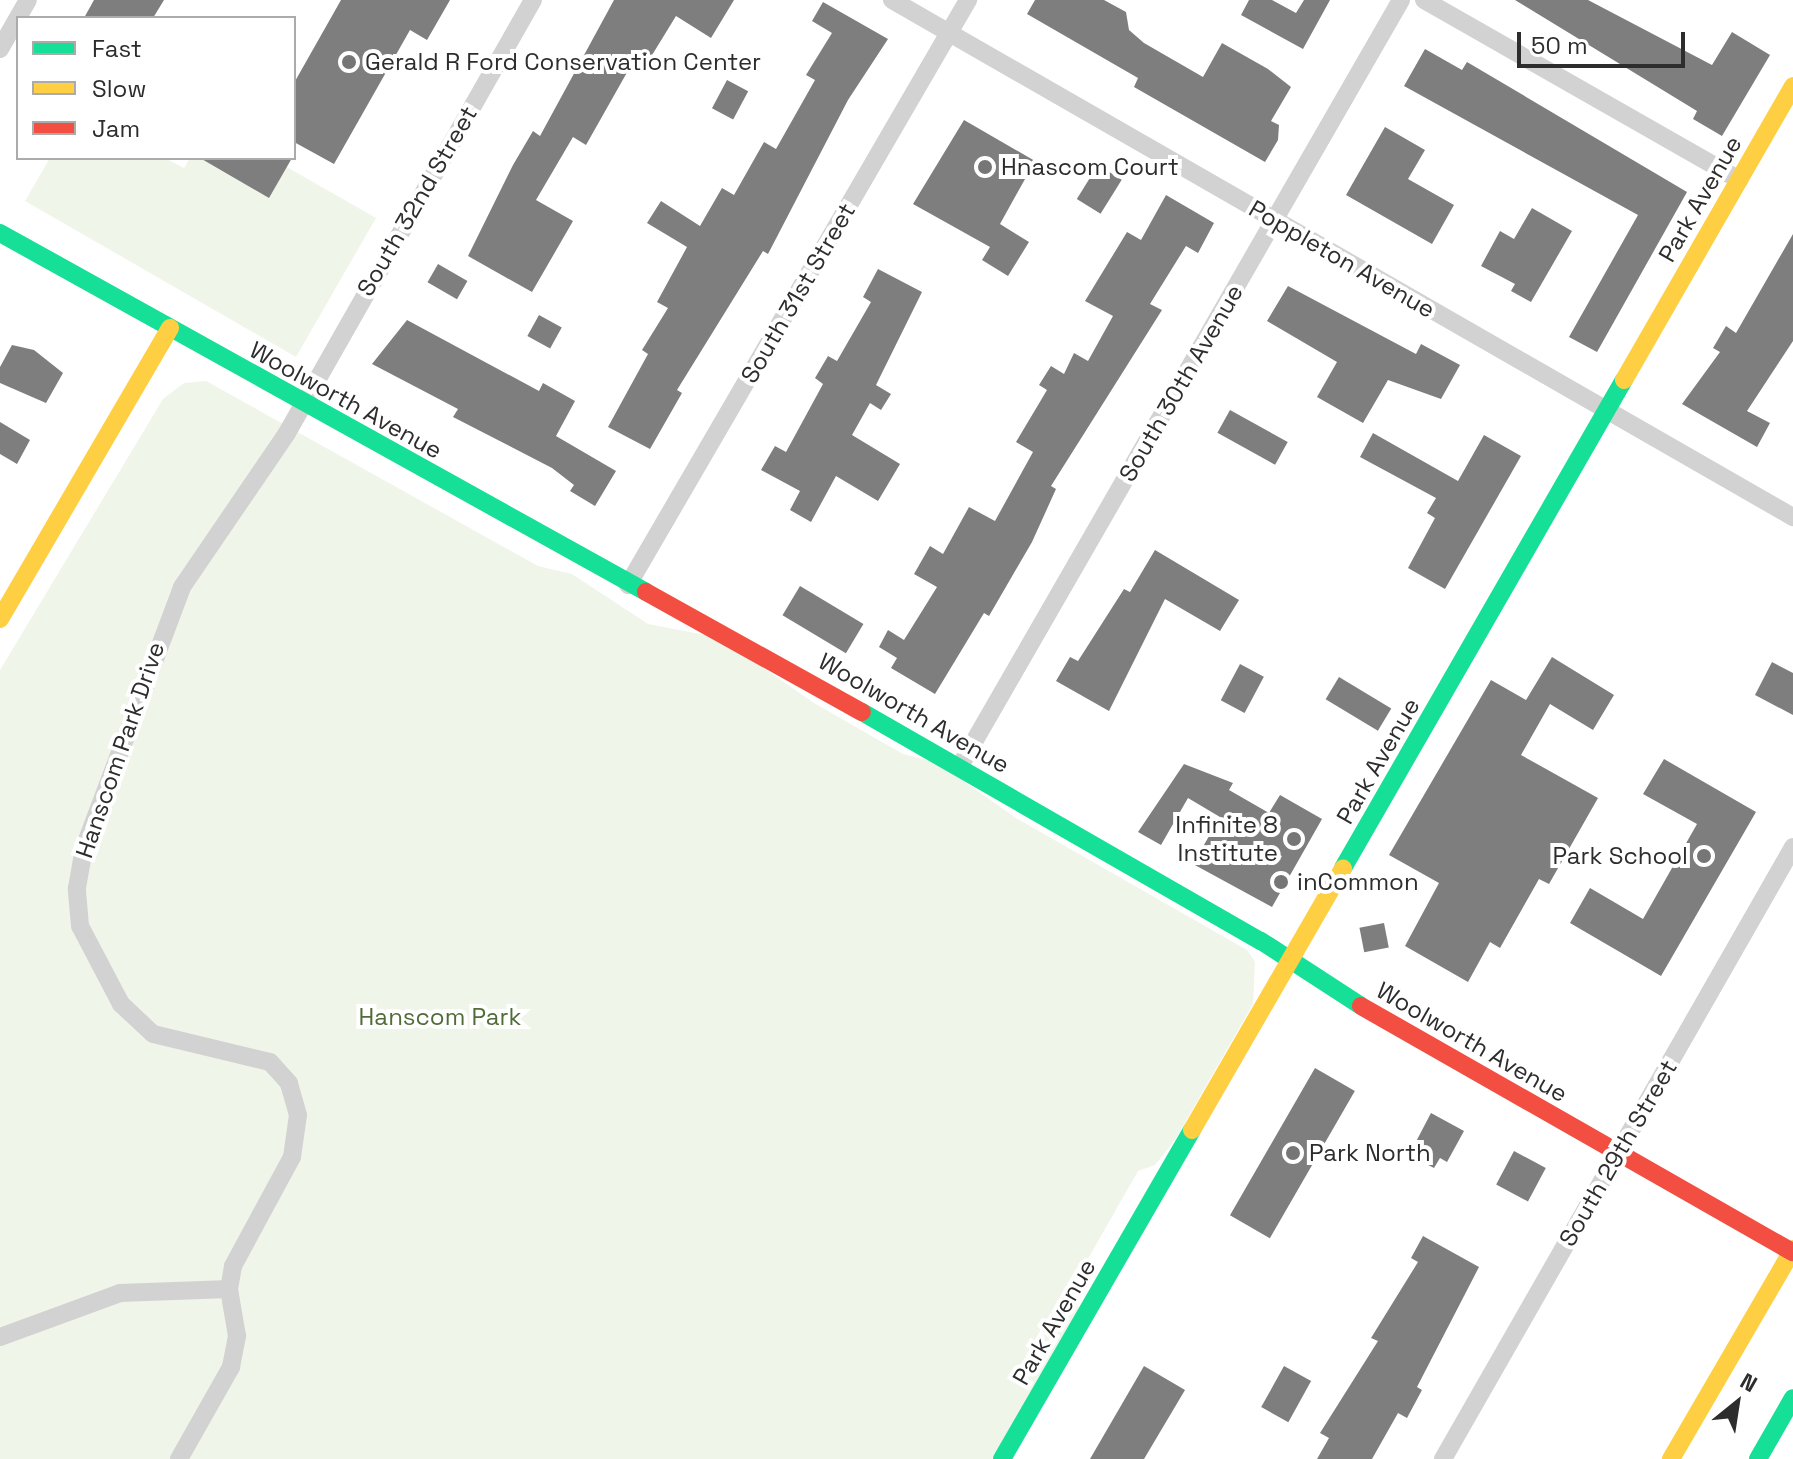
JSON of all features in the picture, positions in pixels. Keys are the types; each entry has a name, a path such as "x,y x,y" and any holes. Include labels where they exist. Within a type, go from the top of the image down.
{"main road":[{"name":"Park Avenue","path":"1002,1459 1793,86"},
{"name":"Woolworth Avenue","path":"0,233 628,585 960,766 1617,1154 1793,1251"},
{"path":"0,619 170,328"},
{"path":"1671,1459 1793,1251"},
{"path":"1758,1459 1793,1398"}],"street":[{"name":"South 32nd Street","path":"301,402 533,0"},
{"name":"Poppleton Avenue","path":"892,0 1793,517"},
{"name":"South 31st Street","path":"628,585 968,0"},
{"name":"South 30th Avenue","path":"960,766 1401,0"},
{"path":"1424,0 1739,180"},
{"path":"0,49 16,21"},
{"name":"Hanscom Park Drive","path":"179,1459 235,1355 229,1289 242,1241 292,1157 298,1120 285,1075 263,1059 175,1041 139,1023 90,954 77,888 84,848 167,617 192,569 287,433 301,402"},
{"name":"South 29th Street","path":"1443,1459 1793,847"},
{"path":"0,1337 120,1293 229,1289"}],"green space":[{"path":"49,160 169,160 184,168 189,160 274,160 376,218 296,357 25,201"},
{"name":"Hanscom Park","path":"206,381 538,566 572,574 648,624 721,638 814,703 903,754 938,763 1016,818 1247,950 1255,962 1253,1004 1175,1140 1155,1165 1138,1171 1072,1287 1080,1295 1076,1321 992,1459 0,1459 0,670 163,399 184,383"}],"building":[{"path":"94,0 164,0 154,16 85,16"},
{"name":"Gerald R Ford Conservation Center","path":"341,0 450,0 427,40 410,30 334,164 296,143 296,79"},
{"path":"614,0 734,0 711,38 676,16 649,60 638,53 586,145 573,137 536,200 573,221 532,292 468,256 513,165 533,131 540,136"},
{"path":"1035,0 1104,0 1126,12 1129,30 1144,43 1203,77 1222,43 1268,69 1291,87 1271,121 1279,125 1278,140 1265,162 1134,87 1138,78 1027,14"},
{"path":"1249,0 1272,0 1296,13 1304,0 1330,0 1303,49 1241,15"},
{"path":"1515,0 1588,0 1712,65 1732,32 1770,55 1722,136 1693,119 1697,111"},
{"path":"823,2 888,39 848,100 768,254 763,251 677,390 682,393 650,449 608,427 648,354 642,350 668,308 657,302 687,247 647,223 661,201 700,226 722,188 734,195 764,142 776,149 815,80 806,75 832,33 812,21"},
{"path":"1425,49 1462,70 1467,62 1687,192 1597,352 1569,337 1638,215 1404,86"},
{"path":"727,80 748,91 733,120 712,108"},
{"path":"964,120 1035,161 1000,224 1029,242 1008,276 982,260 990,247 913,204"},
{"path":"1385,127 1425,150 1408,179 1454,205 1432,244 1346,195"},
{"path":"203,160 291,160 269,198"},
{"path":"1098,165 1122,180 1101,214 1077,199"},
{"path":"1166,195 1214,223 1198,253 1186,246 1150,304 1162,310 1051,486 1056,489 1032,542 989,616 984,613 935,694 891,668 897,658 879,647 888,630 904,640 937,587 914,574 930,546 943,554 969,507 995,521 1033,452 1016,442 1047,390 1039,385 1051,366 1064,374 1074,353 1088,361 1113,316 1085,301 1127,232 1141,240"},
{"path":"1532,208 1572,231 1531,302 1511,291 1515,284 1481,266 1500,231 1514,239"},
{"path":"1793,234 1793,341 1747,411 1770,423 1757,447 1682,404 1720,352 1713,348 1726,326 1736,333"},
{"path":"438,264 467,281 457,299 428,282"},
{"path":"878,269 922,292 876,385 891,394 881,410 870,403 852,435 900,464 878,501 836,476 811,522 790,510 800,491 761,470 775,446 786,452 823,384 815,378 828,356 837,361 871,302 863,297"},
{"path":"1288,286 1416,354 1421,344 1460,365 1441,399 1388,380 1363,423 1317,397 1337,362 1267,321"},
{"path":"539,315 562,328 550,349 527,336"},
{"path":"407,320 539,391 543,383 575,401 556,436 616,471 595,506 570,491 574,485 552,468 453,417 458,409 372,364"},
{"path":"12,345 34,350 63,373 46,403 0,383 0,367"},
{"path":"1230,410 1288,442 1275,465 1217,433"},
{"path":"0,422 30,440 17,464 0,454"},
{"path":"1373,433 1458,481 1484,435 1521,456 1445,589 1408,568 1435,518 1427,513 1436,498 1360,457"},
{"path":"1155,550 1239,600 1220,631 1165,599 1109,711 1056,681 1070,657 1078,661 1124,589 1130,592"},
{"path":"800,586 863,624 846,653 782,615"},
{"path":"1552,657 1614,695 1593,730 1550,704 1521,755 1598,798 1549,884 1539,879 1500,948 1490,942 1468,982 1405,946 1439,883 1389,855 1491,680 1526,700"},
{"path":"1772,662 1793,673 1793,715 1755,695"},
{"path":"1240,664 1264,677 1245,713 1221,700"},
{"path":"1339,677 1391,708 1378,731 1326,699"},
{"name":"Park School","path":"1664,759 1756,812 1661,976 1570,923 1590,888 1643,919 1697,824 1643,794"},
{"path":"1184,764 1233,783 1229,790 1269,813 1280,795 1322,819 1272,907 1193,864 1220,817 1188,798 1161,845 1138,832"},
{"path":"1384,923 1389,948 1364,952 1359,928"},
{"name":"Park North","path":"1315,1068 1355,1091 1270,1238 1230,1215"},
{"path":"1431,1113 1464,1131 1447,1162 1440,1158 1434,1168 1409,1155"},
{"path":"1514,1151 1546,1168 1528,1201 1496,1185"},
{"path":"1423,1236 1479,1267 1417,1387 1422,1390 1407,1418 1398,1413 1372,1459 1317,1459 1329,1438 1320,1433 1378,1341 1371,1338 1418,1262 1411,1258"},
{"path":"1144,1366 1185,1390 1144,1459 1090,1459"},
{"path":"1284,1366 1311,1381 1288,1422 1261,1407"}],"traffic: fast":[{"path":"0,233 646,592"},
{"path":"1343,868 1624,380"},
{"path":"862,712 1261,941 1361,1006"},
{"path":"1002,1459 1192,1130"},
{"path":"1758,1459 1793,1398"}],"traffic: slow":[{"path":"1624,380 1793,86"},
{"path":"0,619 170,328"},
{"path":"1192,1130 1343,868"},
{"path":"1671,1459 1793,1249"}],"traffic: jam":[{"path":"646,592 862,712"},
{"path":"1361,1006 1793,1252"}],"place":[{"name":"Gerald R Ford Conservation Center","path":"349,62"},
{"name":"Hnascom Court","path":"985,167"},
{"name":"Infinite 8 Institute","path":"1294,839"},
{"name":"Park School","path":"1704,856"},
{"name":"inCommon","path":"1281,882"},
{"name":"Park North","path":"1293,1153"}]}
